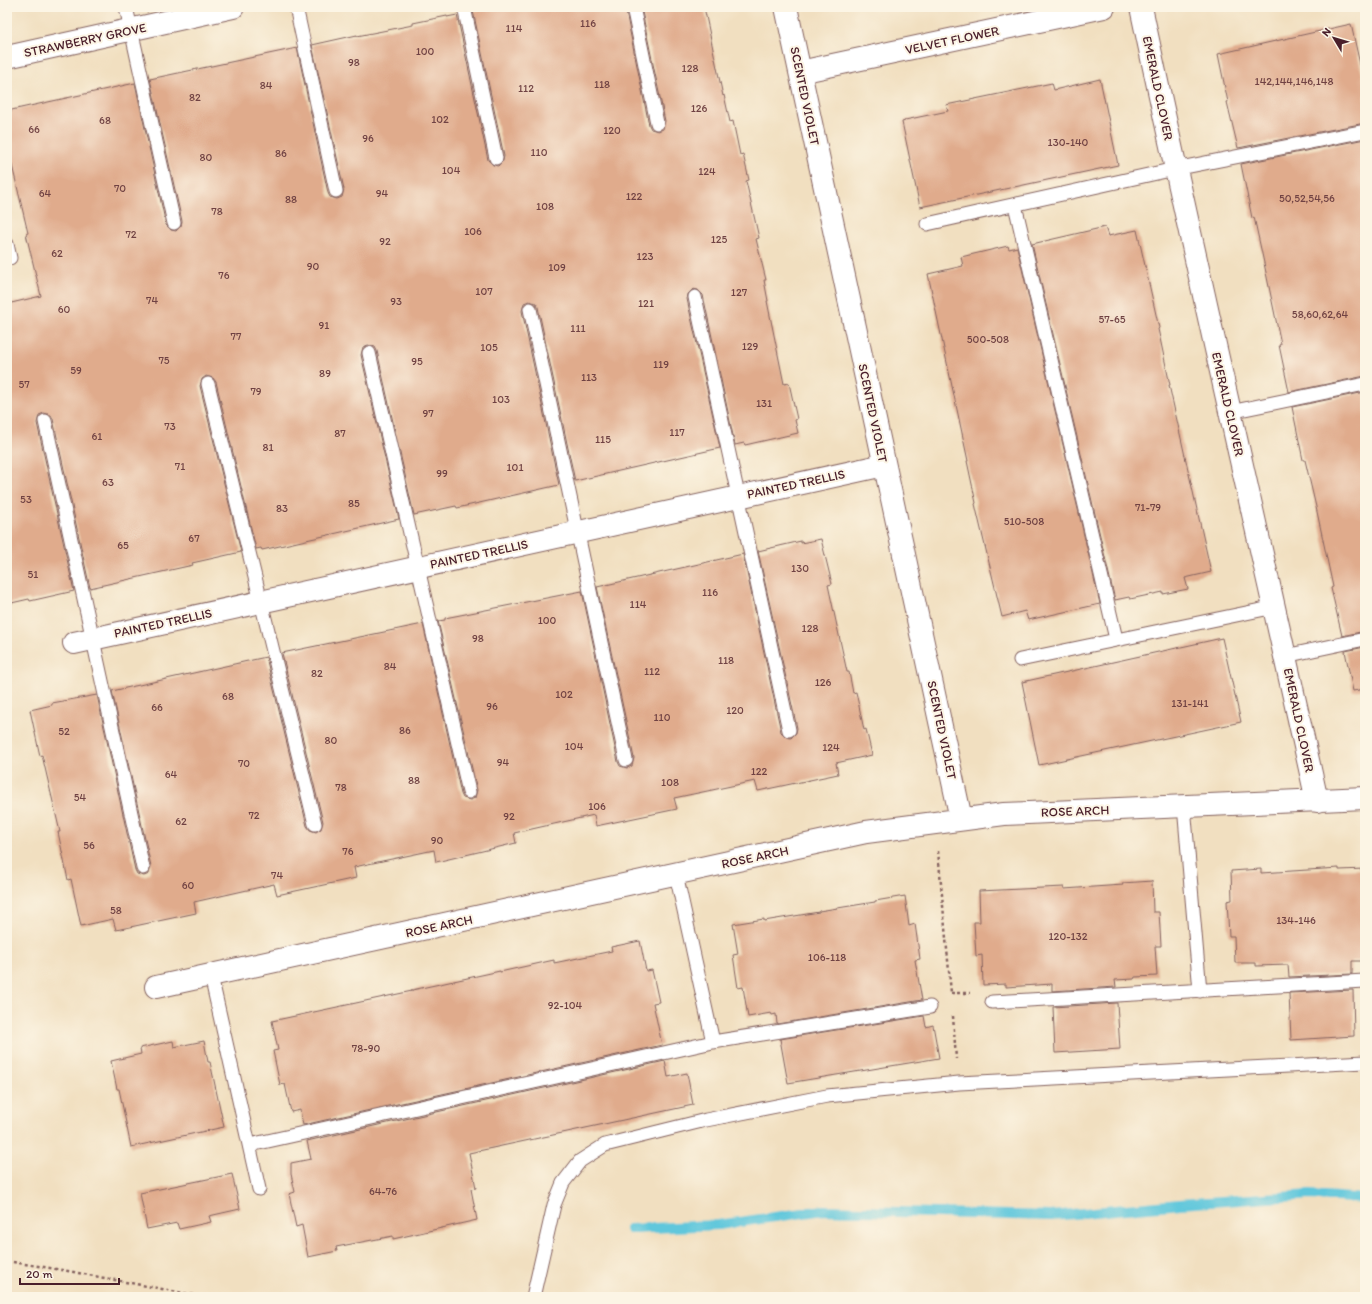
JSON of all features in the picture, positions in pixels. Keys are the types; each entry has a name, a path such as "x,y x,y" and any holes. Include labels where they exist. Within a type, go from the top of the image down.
{"street":[{"name":"STRAWBERRY GROVE","path":"7,57 233,7"},
{"name":"SCENTED VIOLET","path":"786,7 961,819"},
{"name":"VELVET FLOWER","path":"800,72 1104,7"},
{"name":"EMERALD CLOVER","path":"1140,7 1175,169 1275,607 1316,801"},
{"name":"PAINTED TRELLIS","path":"84,641 884,465"},
{"name":"ROSE ARCH","path":"156,987 866,832 1004,814 1365,798"}],"lane":[{"path":"126,7 174,223"},
{"path":"296,7 336,191"},
{"path":"464,7 496,158"},
{"path":"633,7 657,123"},
{"path":"927,224 1175,169 1365,131"},
{"path":"1015,205 1116,639"},
{"path":"7,244 10,258"},
{"path":"695,297 789,730"},
{"path":"530,309 626,760"},
{"path":"369,353 469,792"},
{"path":"208,384 315,824"},
{"path":"1230,412 1365,384"},
{"path":"45,421 84,641 143,868"},
{"path":"1020,660 1275,607"},
{"path":"1285,656 1365,639"},
{"path":"1184,806 1200,991"},
{"path":"676,874 713,1042"},
{"path":"211,976 259,1189"},
{"path":"992,1002 1365,981"},
{"path":"250,1145 713,1042 930,1007"},
{"path":"533,1297 554,1205 563,1184 580,1161 605,1145 706,1120 827,1096 959,1084 1365,1062"}],"path":[{"path":"936,823 951,993"},
{"path":"930,1007 931,994 982,993 992,1002"},
{"path":"953,1016 959,1084"},
{"path":"7,1261 68,1270 204,1297"}],"building":[{"path":"492,7 625,7 649,125 651,129 658,131 663,129 665,121 641,7 704,7 723,96 724,95 730,122 733,121 740,155 743,154 749,180 746,181 759,238 756,239 766,280 764,280 767,301 784,384 789,383 797,419 795,420 798,433 745,445 744,443 735,445 703,295 698,290 693,289 688,294 687,299 720,448 575,481 538,307 536,303 529,301 524,303 522,311 559,485 457,508 456,506 414,515 377,351 375,347 368,345 363,347 361,355 399,519 262,550 261,548 256,549 216,382 213,378 206,376 202,379 200,386 241,552 192,563 193,565 90,588 53,419 51,415 44,413 39,415 37,423 74,591 30,601 29,599 7,604 7,304 41,296 7,144 7,111 135,83 166,225 171,230 176,231 181,226 182,221 150,79 297,48 328,193 330,197 337,199 342,197 344,189 312,45 457,15 488,160 493,165 498,166 503,161 504,156 473,11"},
{"path":"1351,24 1365,87 1365,123 1238,148 1218,54"},
{"path":"1100,79 1118,165 920,207 902,122 905,120 948,111 946,105 1052,83 1054,90"},
{"path":"1365,139 1365,376 1289,392 1279,345 1281,344 1264,263 1254,217 1252,218 1241,164"},
{"path":"1105,227 1108,236 1137,230 1159,328 1169,385 1211,572 1185,578 1188,589 1163,594 1163,592 1130,599 1129,597 1115,600 1032,244"},
{"path":"1008,246 1009,249 1017,247 1100,604 1028,620 1025,611 1002,617 975,504 968,461 928,274 963,266 961,257"},
{"path":"1365,392 1365,631 1342,636 1331,588 1333,587 1316,507 1305,460 1303,460 1292,407"},
{"path":"821,539 832,584 828,585 847,672 849,672 853,693 856,692 864,730 866,729 872,755 836,763 838,774 758,791 755,781 674,798 677,809 596,826 594,815 514,833 516,843 436,862 434,850 354,867 356,878 277,895 274,884 194,902 196,913 116,930 113,919 81,926 71,879 68,880 58,832 60,832 42,755 40,756 30,710 52,705 52,703 97,695 135,870 137,874 144,876 149,874 151,866 112,691 266,657 307,826 310,830 316,832 321,829 323,822 282,653 423,624 461,794 463,798 470,800 475,798 477,790 438,621 445,620 445,618 582,591 618,762 620,766 627,768 632,766 634,758 597,587 743,554 781,732 786,737 791,738 796,733 797,728 758,551 801,541 801,543"},
{"path":"1222,638 1241,722 1039,765 1022,682"},
{"path":"1365,647 1365,689 1353,691 1345,651"},
{"path":"1339,868 1339,870 1365,869 1365,961 1352,961 1352,974 1289,977 1288,965 1256,966 1256,963 1235,963 1234,936 1229,936 1227,901 1232,900 1231,871 1261,869 1261,873"},
{"path":"1152,881 1153,912 1159,912 1161,946 1155,946 1157,976 1115,980 1116,987 1052,991 1052,984 1006,987 1006,984 983,985 982,955 976,956 974,922 980,922 979,891 1064,887 1064,889 1123,885 1122,883"},
{"path":"905,896 909,926 915,924 920,959 915,960 922,1000 777,1024 776,1014 772,1015 771,1013 748,1017 743,987 738,988 733,955 738,954 733,924 764,919 764,921"},
{"path":"640,941 646,971 652,970 659,1002 653,1003 662,1045 303,1125 300,1110 291,1112 285,1084 280,1085 273,1051 278,1050 272,1021 500,971 554,960 554,963 612,951 611,947"},
{"path":"1353,990 1354,1036 1291,1040 1289,993"},
{"path":"1117,1003 1120,1049 1055,1053 1053,1007"},
{"path":"924,1016 926,1027 933,1025 939,1058 788,1083 780,1039"},
{"path":"173,1041 174,1047 204,1041 224,1127 131,1147 119,1089 117,1089 111,1061 141,1054 140,1048"},
{"path":"665,1061 668,1077 687,1073 693,1105 469,1153 476,1188 471,1189 477,1220 393,1239 393,1236 336,1247 337,1251 308,1257 302,1225 296,1227 289,1194 295,1192 291,1174 291,1163 311,1159 307,1141"},
{"path":"232,1174 240,1209 209,1216 211,1222 179,1229 177,1223 147,1229 140,1193"}],"waterway":[{"path":"630,1229 718,1225 824,1210 1051,1216 1180,1204 1310,1195 1365,1199"}]}
